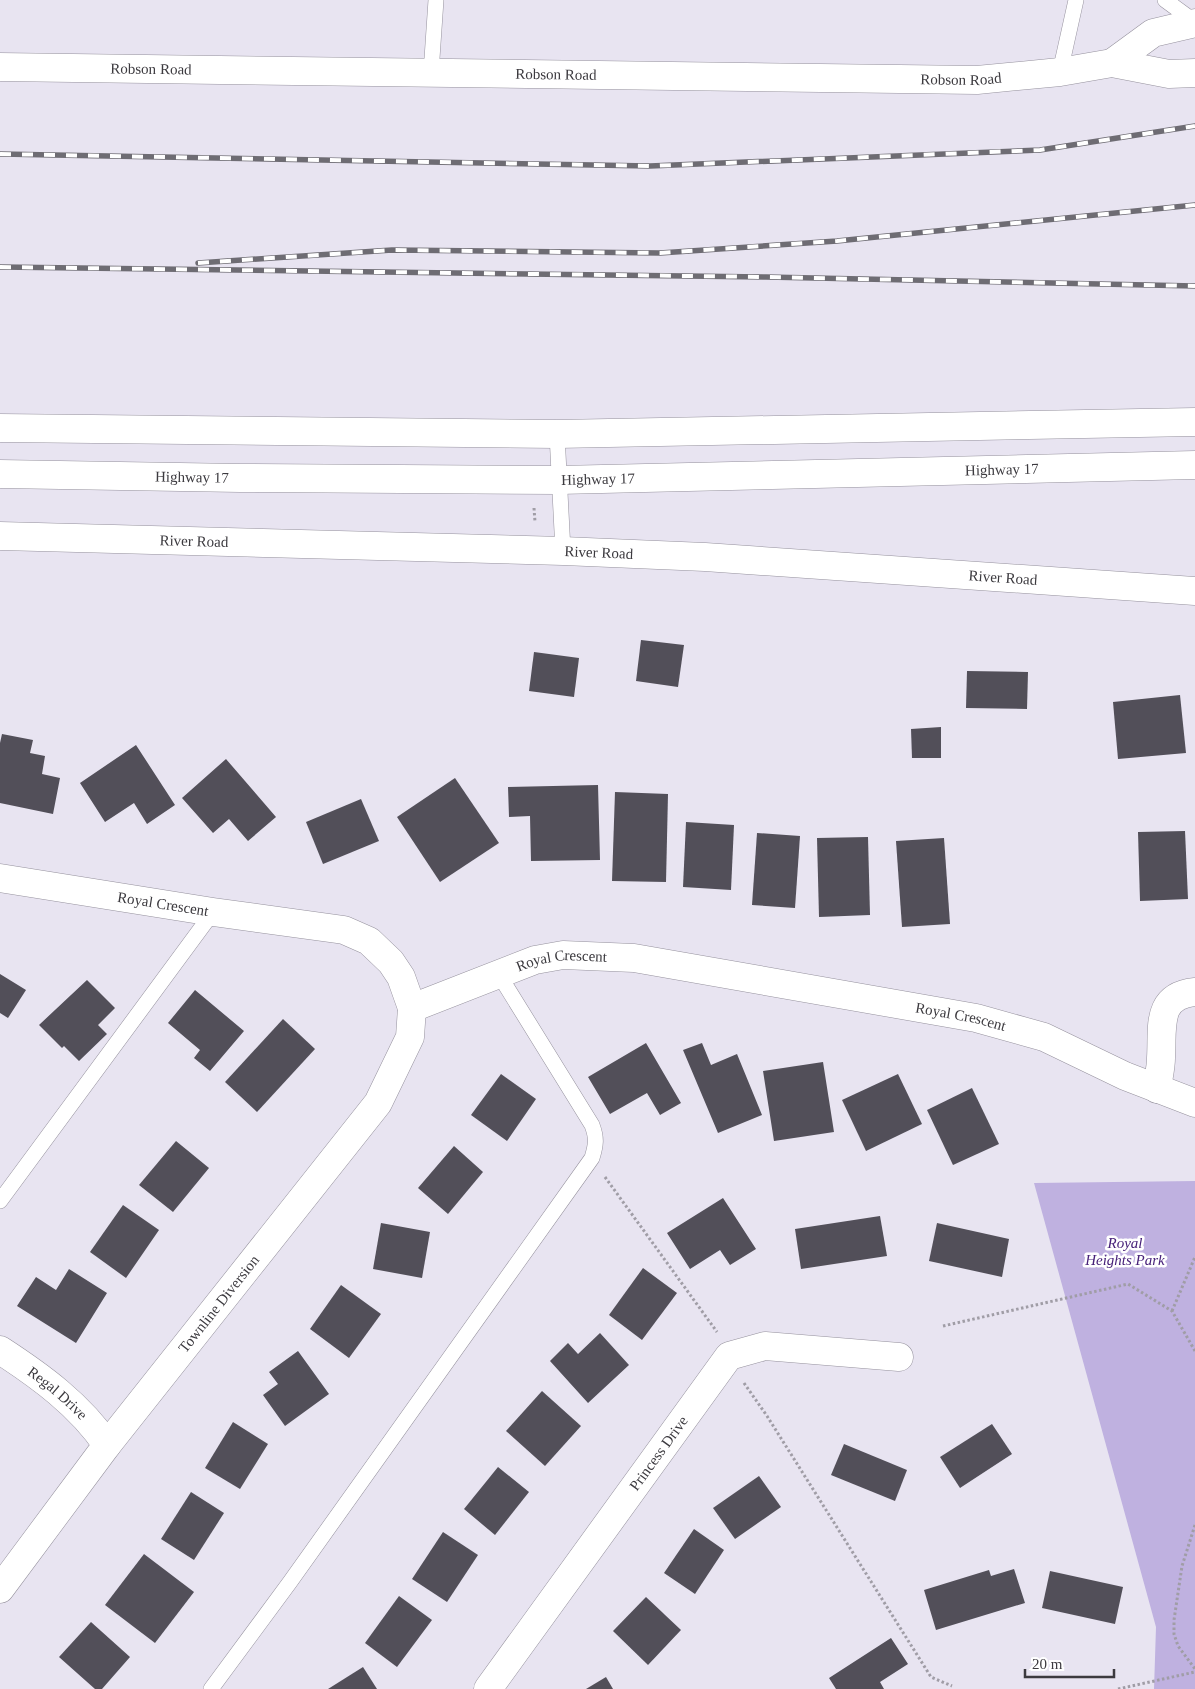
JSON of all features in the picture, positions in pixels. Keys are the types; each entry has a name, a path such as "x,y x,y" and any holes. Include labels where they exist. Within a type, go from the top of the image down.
{"main road":[{"name":"Robson Road","path":"1112,63 1153,32 1195,22"},
{"name":"Robson Road","path":"0,67 977,80 1060,72 1112,63 1169,74 1195,73"},
{"path":"0,428 557,434 1195,422"},
{"name":"Highway 17","path":"0,474 559,480 1195,465"},
{"name":"River Road","path":"0,536 550,551 776,561 1195,591"},
{"name":"Royal Crescent","path":"0,878 213,912 344,930 357,934 369,941 391,962 401,977 412,1008 535,960 563,955 634,958 976,1018 1044,1037 1157,1089 1195,1103"},
{"path":"1157,1089 1161,1059 1161,1024 1167,1004 1183,993 1195,992"},
{"name":"Townline Diversion","path":"0,1589 106,1445 378,1103 410,1036 412,1008"},
{"name":"Princess Drive","path":"488,1689 729,1356 765,1346 898,1357"},
{"name":"Regal Drive","path":"0,1350 29,1369 70,1402 90,1422 106,1445"}],"lane":[{"path":"431,73 436,0"},
{"path":"1060,72 1076,0"},
{"path":"1165,0 1195,22"},
{"path":"550,551 559,480 557,434"},
{"path":"0,1201 213,912"},
{"path":"211,1689 290,1582 592,1158 596,1146 596,1136 592,1125 498,973"}],"path":[{"path":"531,480 550,551"},
{"path":"601,1170 718,1334"},
{"path":"1172,1311 1195,1257"},
{"path":"943,1326 1128,1284 1172,1311 1195,1351"},
{"path":"740,1378 767,1416 931,1677 952,1686"},
{"path":"1118,1689 1195,1670 1178,1646 1174,1634 1174,1620 1182,1566 1195,1525"}],"green space":[{"name":"Royal Heights Park","path":"1195,1181 1195,1689 1154,1689 1156,1627 1034,1183"}],"building":[{"path":"641,640 684,645 678,687 636,681"},
{"path":"534,652 579,658 574,697 529,691"},
{"path":"967,671 1028,672 1027,709 966,708"},
{"path":"1180,695 1186,753 1118,759 1113,702"},
{"path":"941,727 941,758 912,758 911,729"},
{"path":"2,734 33,740 30,753 45,756 42,774 60,778 53,814 0,803 0,743"},
{"path":"136,745 175,805 147,824 134,803 105,822 80,783"},
{"path":"226,759 276,817 248,841 229,819 213,833 182,798"},
{"path":"455,778 499,843 440,882 397,817"},
{"path":"598,785 600,860 531,861 530,816 509,817 508,787"},
{"path":"615,792 668,794 666,882 612,881"},
{"path":"361,799 379,841 323,864 306,822"},
{"path":"686,822 734,825 731,890 683,887"},
{"path":"1185,831 1188,899 1140,901 1138,832"},
{"path":"757,833 800,836 795,908 752,905"},
{"path":"868,837 870,915 819,917 817,838"},
{"path":"944,838 950,924 902,927 896,841"},
{"path":"0,974 26,990 8,1018 0,1013"},
{"path":"87,980 115,1008 98,1025 107,1034 79,1061 64,1046 62,1048 39,1025"},
{"path":"195,990 244,1031 210,1071 194,1058 200,1050 168,1023"},
{"path":"283,1019 315,1049 257,1112 225,1082"},
{"path":"646,1043 681,1103 660,1115 647,1093 610,1114 588,1077"},
{"path":"702,1043 711,1065 737,1054 762,1115 718,1133 683,1050"},
{"path":"823,1062 834,1132 774,1141 763,1071"},
{"path":"501,1074 536,1099 507,1141 471,1115"},
{"path":"898,1074 922,1124 866,1151 842,1100"},
{"path":"972,1088 999,1144 953,1165 927,1110"},
{"path":"176,1141 209,1168 173,1212 139,1185"},
{"path":"454,1146 483,1172 448,1214 418,1188"},
{"path":"723,1198 756,1249 730,1265 720,1250 690,1269 667,1233"},
{"path":"123,1205 159,1230 126,1278 90,1252"},
{"path":"880,1216 887,1256 801,1269 795,1229"},
{"path":"381,1223 430,1232 422,1278 373,1269"},
{"path":"937,1223 1009,1239 1002,1277 929,1261"},
{"path":"643,1268 677,1293 642,1340 609,1315"},
{"path":"69,1269 107,1293 76,1343 17,1306 36,1277 56,1290"},
{"path":"341,1285 381,1314 349,1358 310,1329"},
{"path":"600,1333 629,1365 588,1403 550,1361 568,1343 578,1354"},
{"path":"298,1351 329,1394 285,1426 263,1395 278,1384 269,1372"},
{"path":"542,1391 581,1426 545,1466 506,1431"},
{"path":"233,1422 268,1444 240,1489 205,1468"},
{"path":"992,1424 1012,1454 960,1488 940,1457"},
{"path":"844,1444 907,1470 895,1501 831,1475"},
{"path":"498,1467 529,1492 495,1535 464,1509"},
{"path":"759,1476 781,1507 735,1539 713,1508"},
{"path":"191,1492 224,1513 194,1560 161,1539"},
{"path":"694,1529 724,1550 695,1594 664,1573"},
{"path":"443,1532 478,1555 447,1602 412,1579"},
{"path":"144,1554 194,1592 155,1643 105,1605"},
{"path":"1014,1569 1025,1603 936,1630 924,1590 989,1570 991,1576"},
{"path":"1050,1571 1123,1587 1115,1624 1042,1608"},
{"path":"399,1596 432,1620 397,1667 365,1643"},
{"path":"646,1597 681,1630 648,1665 613,1631"},
{"path":"91,1622 130,1657 102,1689 95,1689 59,1657"},
{"path":"891,1638 908,1664 880,1682 884,1689 836,1689 829,1678"},
{"path":"363,1667 377,1689 328,1689"},
{"path":"606,1677 613,1689 586,1689"}],"railway":[{"path":"0,154 650,166 1040,150 1195,126"},
{"path":"198,263 392,250 660,253 837,241 1195,205"},
{"path":"0,267 766,277 1195,286"}]}
